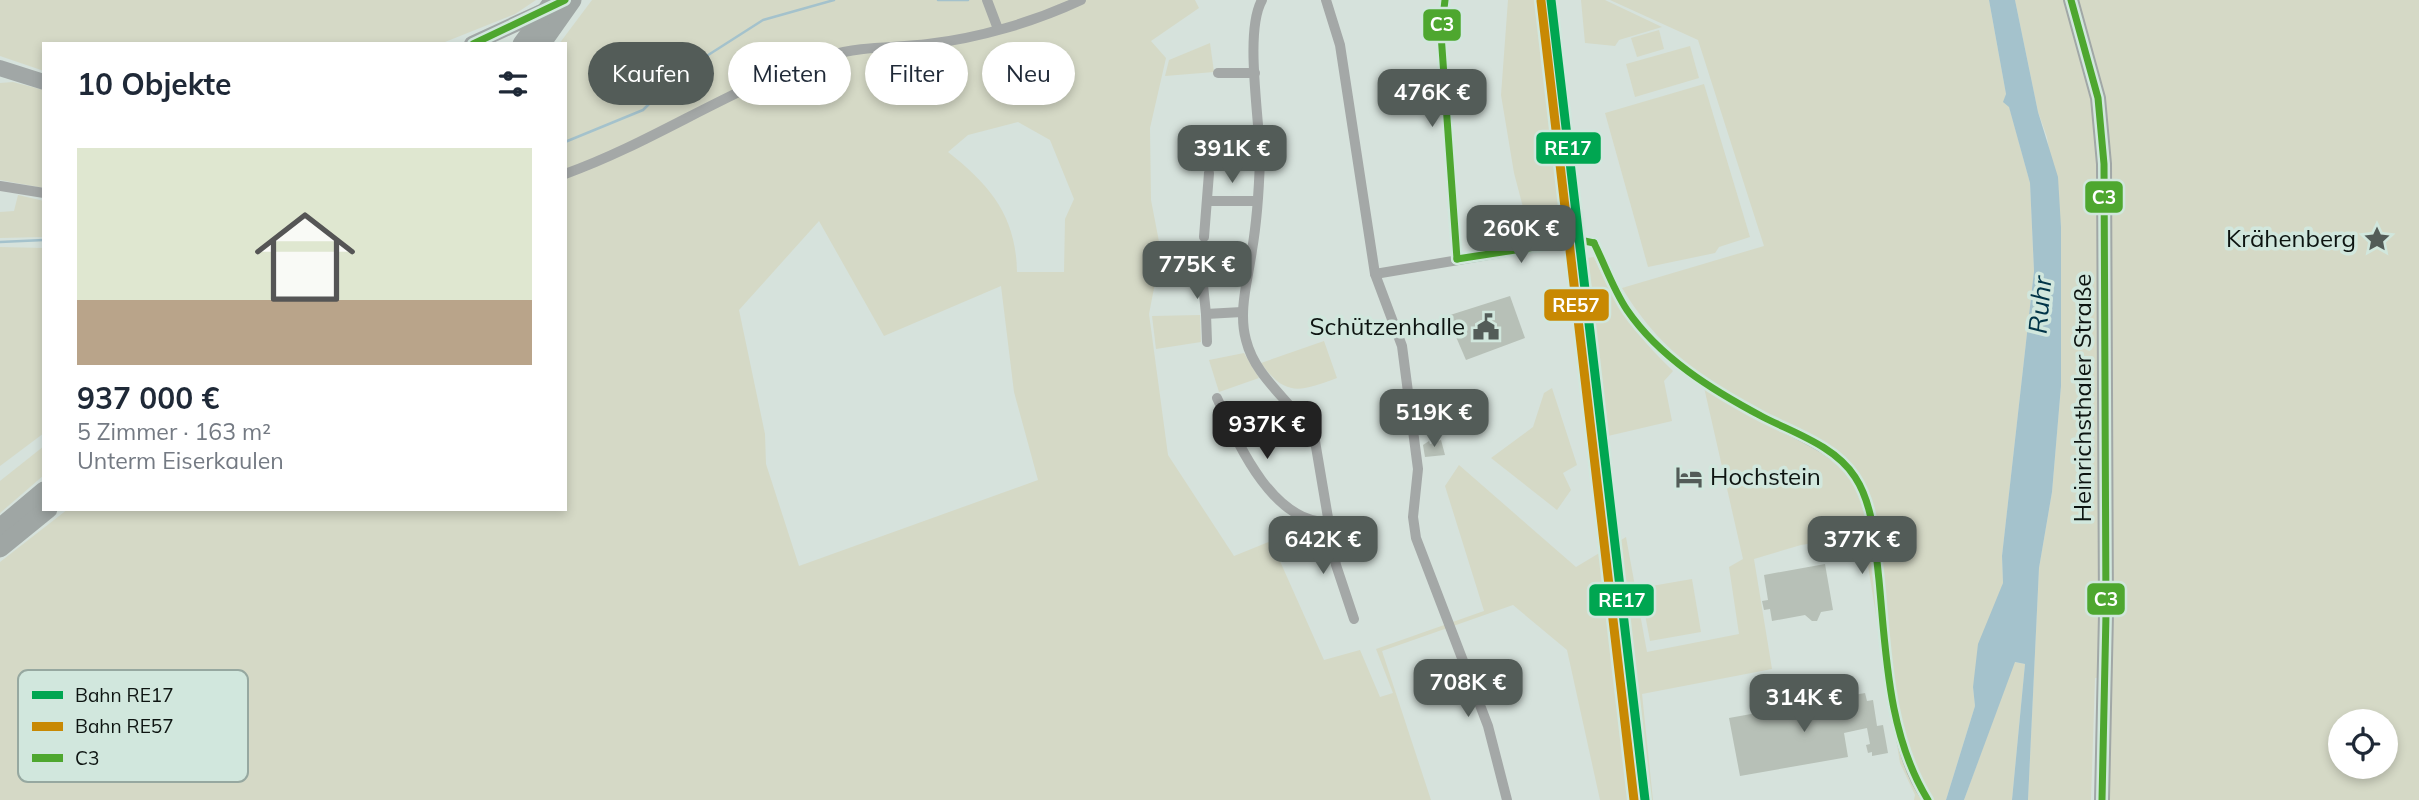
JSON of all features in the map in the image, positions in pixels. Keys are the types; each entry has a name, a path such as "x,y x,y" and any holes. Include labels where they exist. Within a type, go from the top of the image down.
{"highway":[{"path":"523,42 554,0"},
{"path":"542,42 572,0"},
{"path":"0,528 42,493"},
{"path":"0,548 46,511"}],"main road":[{"path":"476,42 565,0"},
{"name":"Heinrichsthaler Straße","path":"2071,0 2098,98 2105,164 2106,626 2102,800"},
{"path":"0,68 42,81"}],"street":[{"path":"987,0 998,29"},
{"path":"567,173 597,163 685,118 827,57 858,48 928,44 998,29 1081,0"},
{"path":"1262,0 1255,20 1260,150 1257,201 1242,312 1244,334 1253,359 1315,441 1324,481 1327,522 1336,565 1354,620"},
{"path":"1326,0 1340,45 1375,274 1399,332 1403,354 1418,469 1413,517 1416,538 1493,742 1507,800"},
{"path":"1445,0 1441,43 1457,259"},
{"path":"1218,73 1255,73"},
{"path":"1204,237 1209,173"},
{"path":"0,186 42,193"},
{"path":"1208,201 1257,201"},
{"path":"1375,274 1580,240 1594,243 1627,309 1675,363 1728,398 1836,457 1854,474 1871,520 1890,674 1904,752 1913,777 1928,800"},
{"path":"1203,285 1207,342"},
{"path":"1206,314 1242,312"},
{"path":"1217,398 1238,444 1266,486 1303,517 1310,521 1327,522"}],"green space":[{"path":"0,0 536,0 515,14 445,42 42,42 42,70 0,56"},
{"path":"592,0 1195,0 1199,8 1151,41 1166,58 1150,128 1151,200 1161,252 1149,314 1168,455 1234,556 1271,541 1324,660 1360,650 1380,697 1393,693 1376,649 1484,611 1445,486 1459,465 1576,567 1626,537 1647,652 1739,634 1729,567 1743,559 1701,374 1657,335 1622,288 1764,246 1698,40 1610,0 1989,0 2006,94 2004,102 2009,106 2030,183 2034,271 2002,556 2003,583 1973,687 1975,706 1946,800 1914,800 1915,795 1900,763 1863,535 1801,545 1754,559 1772,669 1642,694 1653,800 1600,800 1567,650 1513,605 1382,651 1431,800 0,800 0,562 65,511 567,511 567,42 560,42","holes":["1018,122 1050,140 1074,199 1065,219 1064,272 1017,272 1012,234 998,204 977,177 948,152 968,135","819,221 884,336 1001,286 1014,392 1038,480 799,566 766,464 765,434 739,310"]},
{"path":"1508,0 1541,0 1567,234 1543,238 1542,232 1530,234 1514,173 1501,95"},
{"path":"1581,0 1605,0 1662,27 1619,40 1615,46 1585,43"},
{"path":"2015,0 2419,0 2419,800 2109,800 2112,677 2095,678 2091,800 2028,800 2039,568 2052,492 2061,386 2061,227 2047,137 2038,112"},
{"path":"1659,30 1664,49 1637,57 1631,38"},
{"path":"1210,43 1214,72 1165,76 1169,60"},
{"path":"1690,46 1699,78 1635,97 1626,64"},
{"path":"13,82 42,89 42,188 0,180 0,83"},
{"path":"1704,84 1750,237 1719,247 1715,253 1648,267 1605,113"},
{"path":"18,195 42,201 42,237 0,238 0,212 14,211"},
{"path":"0,247 42,248 42,434 0,466"},
{"path":"1163,256 1203,257 1204,283 1158,283"},
{"path":"1594,257 1627,319 1673,371 1664,381 1672,421 1608,436 1587,258"},
{"path":"1200,315 1201,342 1156,349 1152,316"},
{"path":"1324,341 1337,378 1324,383 1304,388 1287,387 1278,382 1261,363"},
{"path":"1244,353 1259,378 1219,392 1209,360"},
{"path":"1552,388 1577,465 1563,473 1571,490 1557,510 1491,458 1533,427 1544,393"},
{"path":"42,448 42,477 0,513 0,481"},
{"path":"1692,579 1701,632 1650,641 1640,588"},
{"path":"2014,662 2025,664 2012,800 1964,800"}],"water":[{"name":"Ruhr","path":"1989,0 2015,0 2038,112 2058,177 2061,227 2061,386 2052,492 2039,568 2028,800 2012,800 2025,664 2015,662 1964,800 1946,800 1975,706 1973,687 1978,644 2003,583 2002,556 2034,271 2030,183 2009,107 2003,102 2006,94"}],"building":[{"name":"Schützenhalle","path":"1510,296 1525,338 1466,360 1447,316"},
{"path":"1441,440 1445,455 1425,457 1423,445 1429,441 1430,444"},
{"path":"1825,564 1833,610 1821,612 1817,621 1812,621 1805,615 1772,621 1770,609 1764,610 1762,601 1768,600 1764,575"},
{"path":"1865,693 1867,701 1873,700 1877,726 1883,725 1888,753 1872,756 1872,752 1868,753 1866,745 1870,744 1867,728 1844,733 1848,757 1740,776 1729,718"}],"waterway":[{"path":"567,141 643,110 680,73 763,20 834,0"},
{"path":"938,0 968,0"},
{"path":"0,242 42,240"}],"rail line":[{"name":"RE17","path":"1551,0 1645,800"},
{"name":"RE57","path":"1541,1 1634,800"}],"transit line":[{"name":"C3","path":"477,42 565,0"},
{"name":"C3","path":"1445,0 1441,34 1457,259"},
{"name":"C3","path":"2071,0 2098,98 2104,164 2106,614 2102,800"},
{"name":"C3","path":"1457,259 1580,240 1594,243"},
{"name":"C3","path":"1594,243 1627,310 1671,358 1725,396 1825,449 1847,466 1855,477 1866,501 1873,527 1887,665 1897,721 1904,749 1928,800"}],"place":[{"name":"Krähenberg","path":"2377,239"},
{"name":"Schützenhalle","path":"1486,327"},
{"name":"Hochstein","path":"1689,477"}]}
